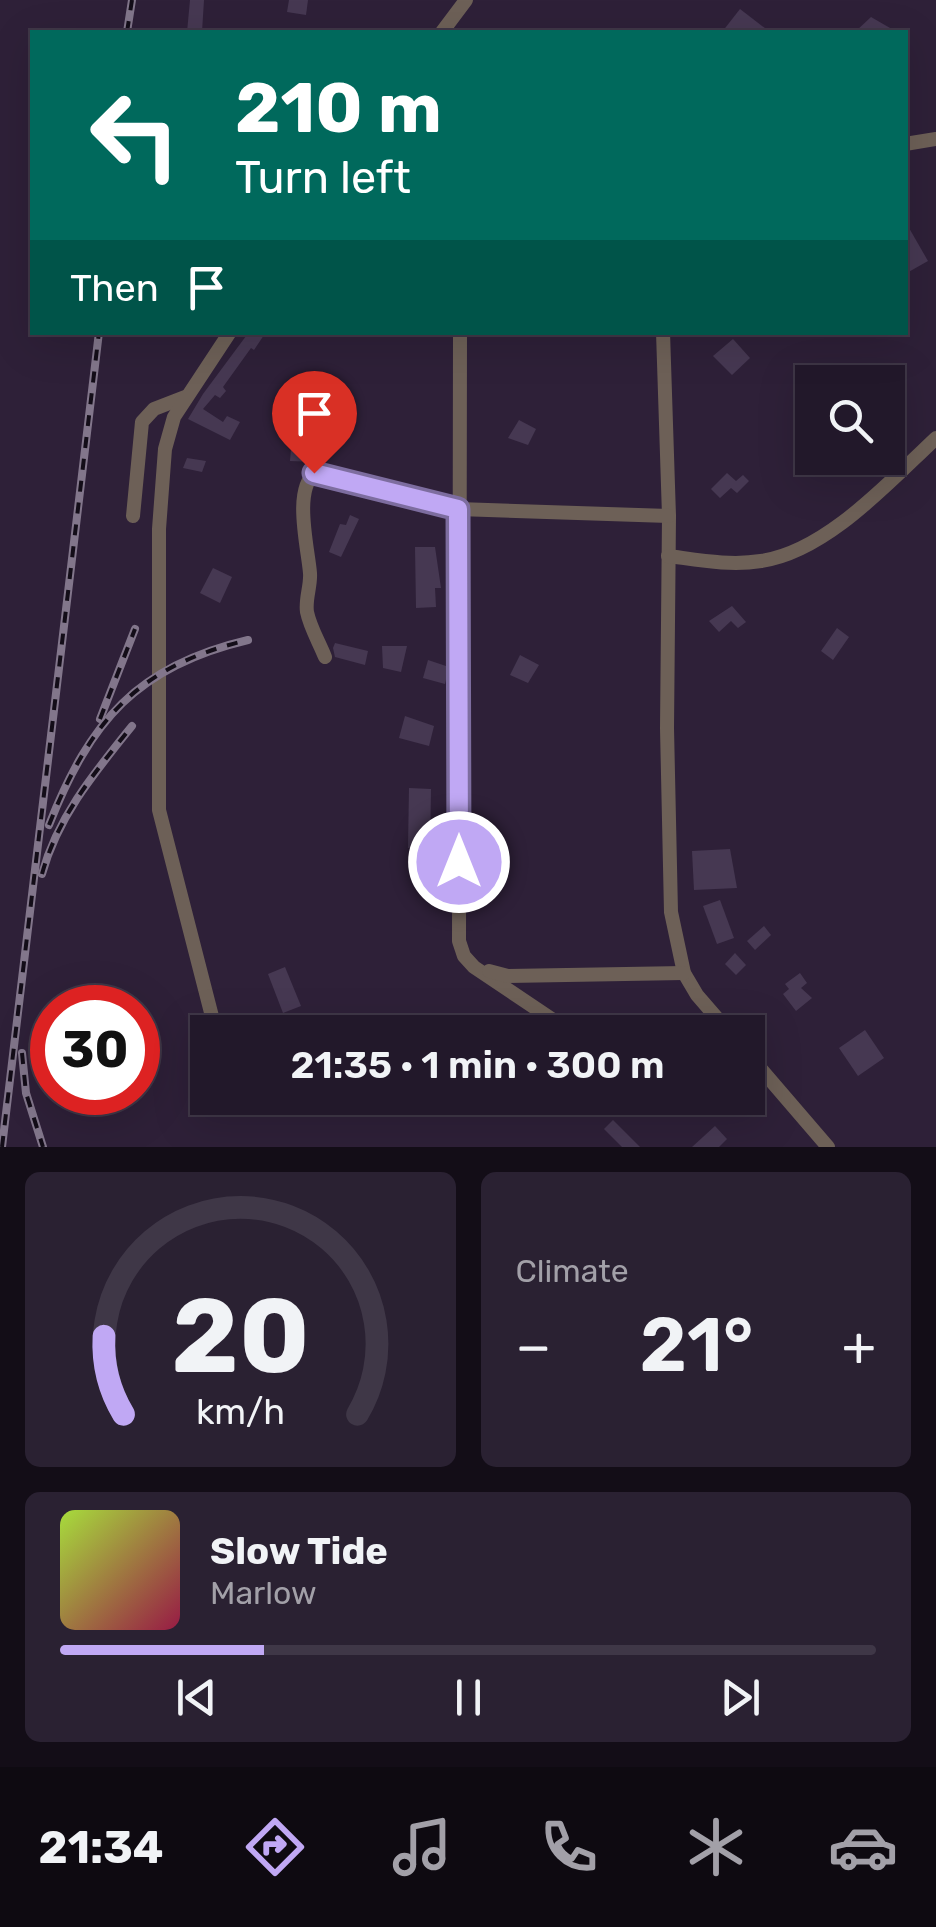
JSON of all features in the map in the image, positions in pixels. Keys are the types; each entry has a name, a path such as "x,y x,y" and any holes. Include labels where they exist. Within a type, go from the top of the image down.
{"street":[{"path":"443,30 461,6"},
{"path":"908,144 936,139"},
{"path":"212,1015 160,810 160,508 164,449 174,417 228,335"},
{"path":"460,335 459,941 464,956 474,967 546,1015"},
{"path":"662,335 668,516 670,912 684,973 714,1015"},
{"path":"160,508 133,511 145,416 185,397"},
{"path":"668,556 725,563 764,561 802,547 833,529 936,438"},
{"path":"139,446 164,449"},
{"path":"325,656 306,602 311,578 304,525 309,477 314,473 458,509 668,516"},
{"path":"474,967 508,976 684,973"},
{"path":"765,1074 828,1147"}],"building":[{"path":"190,0 204,0 202,30 187,30"},
{"path":"289,0 308,0 306,15 287,12"},
{"path":"740,9 767,30 724,30"},
{"path":"871,17 894,30 857,30"},
{"path":"908,226 928,261 908,272"},
{"path":"247,335 264,335 223,387 226,391 220,398 215,395 203,409 223,422 227,416 240,422 230,440 188,419"},
{"path":"733,339 750,358 732,375 713,356"},
{"path":"294,416 310,418 314,462 290,461"},
{"path":"519,420 536,429 528,445 508,438"},
{"path":"187,458 206,461 202,472 183,468"},
{"path":"727,473 736,481 743,475 749,481 737,493 731,488 720,498 711,489"},
{"path":"350,515 359,519 341,557 329,552 340,524 346,525"},
{"path":"415,547 435,547 441,588 435,588 436,607 416,608"},
{"path":"213,568 232,577 220,603 200,593"},
{"path":"732,606 746,622 738,628 731,621 719,632 709,621"},
{"path":"837,628 849,637 833,660 821,651"},
{"path":"335,643 368,651 365,665 335,657"},
{"path":"382,646 407,646 401,672 383,668"},
{"path":"520,655 539,665 528,683 510,675"},
{"path":"428,660 449,667 445,684 423,678"},
{"path":"405,716 434,726 429,746 399,738"},
{"path":"409,788 431,789 430,849 408,848"},
{"path":"730,849 737,888 694,890 692,851"},
{"path":"720,900 734,938 717,944 703,906"},
{"path":"764,926 771,935 755,950 747,941"},
{"path":"735,953 746,965 736,975 725,964"},
{"path":"285,967 301,1006 283,1013 268,974"},
{"path":"800,973 807,983 801,988 812,998 796,1011 783,994 789,989 785,984"},
{"path":"865,1030 884,1058 858,1076 839,1048"},
{"path":"613,1120 640,1147 622,1147 604,1129"},
{"path":"715,1126 727,1139 719,1147 692,1147"}],"railway":[{"path":"127,30 132,0"},
{"path":"2,1147 99,335"},
{"path":"100,719 135,629"},
{"path":"49,825 82,756 122,703 176,665 248,640"},
{"path":"42,874 68,814 132,726"},
{"path":"22,1053 26,1093 43,1147"}],"route":[{"path":"314,473 458,509 459,862"}]}
